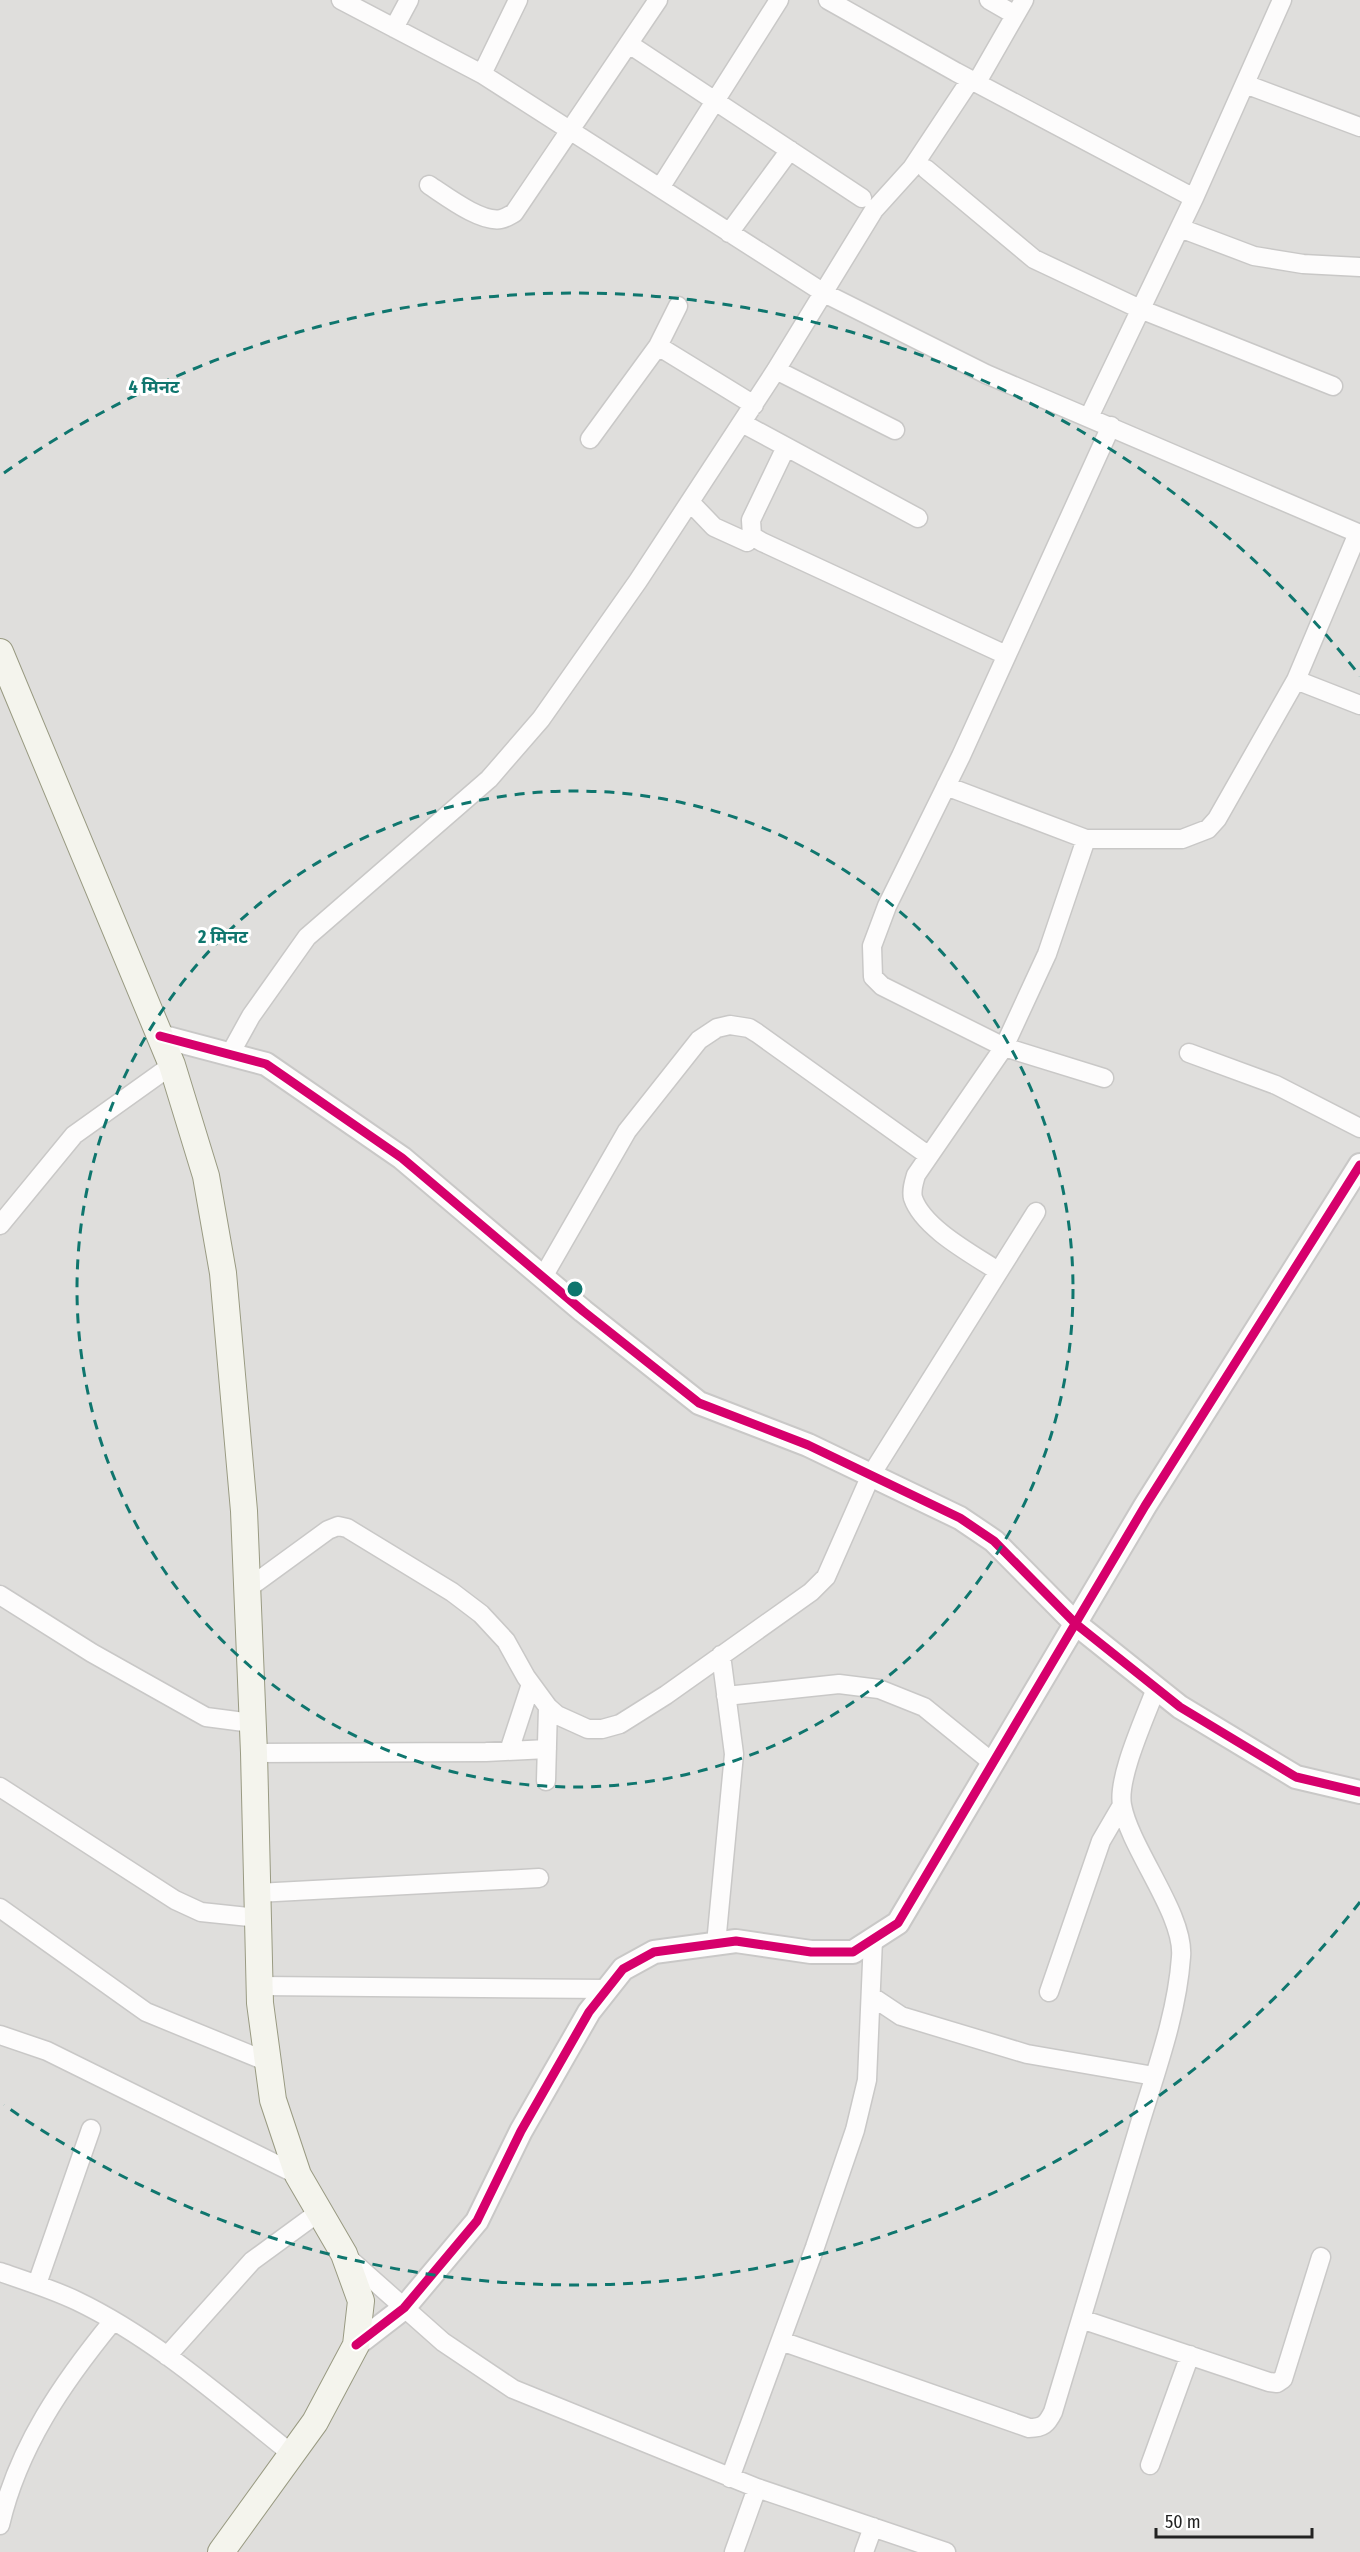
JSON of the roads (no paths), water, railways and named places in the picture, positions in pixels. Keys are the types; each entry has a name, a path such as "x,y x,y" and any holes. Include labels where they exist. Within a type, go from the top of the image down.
{"main road":[{"path":"0,652 172,1065 206,1176 223,1274 244,1511 254,1753 260,1986 273,2100 298,2175 344,2254 361,2301 356,2345 315,2422 221,2552"}],"street":[{"path":"341,0 482,74 824,293 986,374 1359,534 1296,680 1217,819 1208,829 1182,838 1086,839 946,786"},
{"path":"394,28 409,0"},
{"path":"482,74 518,0"},
{"path":"429,185 471,211 493,219 503,219 514,213 658,0"},
{"path":"660,188 779,0"},
{"path":"828,0 1194,198"},
{"path":"977,82 1020,8 989,0"},
{"path":"1089,417 1194,198 1282,0"},
{"path":"629,44 862,198"},
{"path":"230,1054 251,1016 307,937 489,778 541,718 638,581 754,405 874,210 912,168 969,82 977,82"},
{"path":"1245,84 1360,127"},
{"path":"729,233 790,150"},
{"path":"926,169 1034,260 1140,309 1333,386"},
{"path":"1180,228 1254,256 1303,264 1360,267"},
{"path":"590,439 658,346 678,306"},
{"path":"658,346 754,405"},
{"path":"776,370 895,430"},
{"path":"742,423 918,518"},
{"path":"1104,1078 1004,1047 882,986 873,977 872,946 887,906 946,786 1111,426"},
{"path":"786,447 751,520 752,536 1006,656"},
{"path":"690,502 714,527 747,542"},
{"path":"1296,680 1360,705"},
{"path":"998,1271 937,1229 920,1212 913,1196 913,1187 916,1175 1004,1047 1047,954 1086,839"},
{"path":"543,1277 627,1131 699,1040 717,1028 730,1025 749,1028 929,1156"},
{"path":"160,1036 266,1064 402,1158 543,1277 699,1403 807,1445 960,1518 994,1541 1076,1624 1179,1707 1296,1777 1360,1792"},
{"path":"1189,1053 1276,1085 1360,1128"},
{"path":"0,1224 74,1135 172,1065"},
{"path":"356,2345 404,2307 477,2221 521,2131 590,2012 623,1969 654,1952 736,1941 811,1952 853,1952 898,1923 1145,1506 1360,1165"},
{"path":"247,1589 328,1530 338,1526 347,1527 452,1592 481,1614 506,1641 531,1684 557,1715 588,1729 620,1724 666,1695 811,1592 826,1577 871,1475 1036,1212"},
{"path":"0,1595 92,1653 206,1717 252,1723"},
{"path":"716,1944 734,1754 721,1655"},
{"path":"509,1750 531,1684"},
{"path":"726,1696 839,1684 879,1689 924,1707 993,1763"},
{"path":"781,2341 1029,2428 1040,2428 1047,2423 1053,2412 1154,2076 1178,1986 1182,1953 1175,1925 1132,1833 1122,1805 1122,1787 1128,1766 1156,1688"},
{"path":"546,1781 548,1707"},
{"path":"254,1753 547,1749"},
{"path":"0,1787 175,1900 201,1912 539,1878"},
{"path":"1049,1992 1101,1841 1122,1805"},
{"path":"0,1908 146,2012 268,2062"},
{"path":"730,2478 855,2130 867,2080 873,1939"},
{"path":"260,1986 607,1989"},
{"path":"871,1996 900,2016 1027,2054 1154,2076"},
{"path":"0,2035 47,2051 298,2175"},
{"path":"37,2284 91,2129"},
{"path":"167,2356 252,2261 319,2212"},
{"path":"344,2254 443,2342 513,2389 730,2478 946,2552"},
{"path":"1081,2319 1277,2383 1283,2379 1321,2257"},
{"path":"0,2272 37,2284 113,2321 167,2356 292,2454"},
{"path":"0,2525 12,2480 49,2407 76,2366 113,2321"},
{"path":"1150,2465 1190,2355"},
{"path":"734,2552 757,2488"},
{"path":"864,2552 873,2527"}]}
